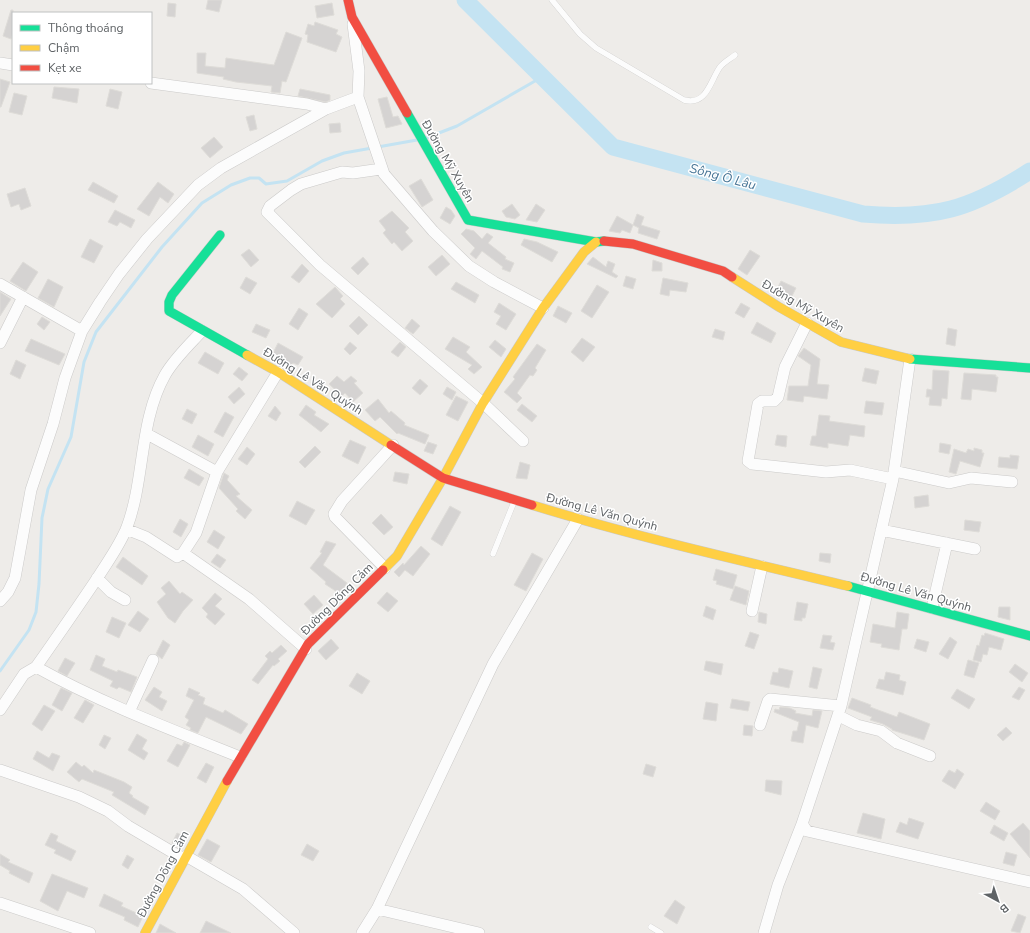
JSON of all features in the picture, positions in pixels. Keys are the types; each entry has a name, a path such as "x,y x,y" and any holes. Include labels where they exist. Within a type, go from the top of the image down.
{"street":[{"name":"Đường Mỹ Xuyên","path":"348,0 352,17 468,220 596,242 606,241 633,244 722,271 841,342 910,358 1030,368"},
{"path":"352,17 360,71 358,97 380,167 406,202 469,266 494,282 543,308 584,252 596,242"},
{"path":"0,63 12,65"},
{"path":"152,83 307,104 326,109"},
{"path":"1,598 8,592 15,578 31,490 53,424 65,378 82,331 128,262 198,185 221,168 326,109 358,97"},
{"path":"380,167 353,173 342,172 296,186 270,206 267,212 320,265 483,403 523,441"},
{"name":"Đường Lê Văn Quýnh","path":"220,235 172,295 169,302 169,311 202,331 278,372 443,478 578,519 762,566 866,590 1030,636"},
{"path":"0,284 82,331"},
{"path":"0,343 23,297"},
{"name":"Đường Dõng Cảm","path":"145,933 240,757 306,649 397,556 443,478 483,403 543,308"},
{"path":"807,322 785,367 778,398 774,401 762,401 758,404 748,461 752,464 826,472 854,470 949,483 971,478 1012,482"},
{"path":"0,710 24,674 36,666 118,546 126,529 138,488 153,406 165,375 172,364 202,331"},
{"path":"764,933 778,885 802,824 840,711 893,475 910,358"},
{"path":"126,529 146,537 177,556 184,553 199,528 217,472 278,372"},
{"path":"147,434 217,472"},
{"path":"385,568 335,517 334,514 342,501 393,445"},
{"path":"362,933 377,909 493,664 578,519"},
{"path":"881,530 975,549"},
{"path":"932,608 947,543"},
{"path":"184,553 249,599 306,649"},
{"path":"752,611 762,566"},
{"path":"97,578 111,592 124,600"},
{"path":"129,712 153,660"},
{"path":"36,666 79,690 240,757"},
{"path":"760,725 768,700 770,699 840,711 857,725 881,731 897,743 930,756"},
{"path":"0,770 79,797 108,811 128,826 243,889 294,933"},
{"path":"802,824 807,830 1030,882"},
{"path":"0,903 90,933"},
{"path":"377,909 479,933"}],"lane":[{"path":"552,0 580,34 596,48 684,100 691,102 702,98 722,65 736,55"},
{"path":"493,554 515,500"},
{"path":"651,927 661,933"}],"building":[{"path":"208,0 222,0 219,12 206,9"},
{"path":"168,3 176,4 175,17 167,16"},
{"path":"332,3 334,15 317,18 315,6"},
{"path":"11,10 13,10 11,39 3,36"},
{"path":"315,22 338,30 336,34 342,37 336,52 307,42 308,35 305,34 308,24 314,26"},
{"path":"286,32 302,38 286,82 282,81 280,93 271,92 272,86 236,82 223,79 224,77 197,73 197,53 206,53 205,66 225,68 226,58 274,65"},
{"path":"0,79 10,82 1,107 0,107"},
{"path":"54,87 79,89 77,103 52,98"},
{"path":"110,89 122,92 118,109 106,106"},
{"path":"300,89 330,95 330,100 326,102 298,96"},
{"path":"14,93 27,96 22,115 9,112"},
{"path":"387,97 393,117 398,116 402,124 386,128 378,99"},
{"path":"254,115 257,129 250,131 246,117"},
{"path":"340,123 341,132 330,133 329,124"},
{"path":"214,137 223,147 210,158 201,148"},
{"path":"421,179 433,200 422,207 409,186"},
{"path":"93,182 118,196 114,203 88,190"},
{"path":"158,182 174,194 168,203 160,197 149,216 137,209"},
{"path":"25,188 31,206 21,210 19,204 11,207 7,194"},
{"path":"512,204 520,215 515,219 506,217 502,211"},
{"path":"536,204 545,210 537,222 526,220"},
{"path":"446,207 451,210 455,216 450,224 440,218"},
{"path":"115,210 135,220 131,228 120,222 117,226 108,222"},
{"path":"392,211 409,228 405,232 413,241 402,251 394,242 392,244 383,233 386,230 379,221"},
{"path":"637,214 644,217 641,225 660,231 657,239 638,233 639,228 633,225"},
{"path":"617,216 633,225 630,233 622,230 620,233 609,231"},
{"path":"466,229 474,231 482,239 487,233 493,237 488,243 506,257 505,259 514,263 510,272 502,269 503,267 482,251 476,259 470,254 475,248 461,234"},
{"path":"90,239 103,246 94,263 81,257"},
{"path":"524,239 537,242 558,252 552,262 521,245"},
{"path":"249,249 259,260 251,267 241,255"},
{"path":"750,250 760,256 747,275 738,269"},
{"path":"442,255 450,264 436,276 428,267"},
{"path":"363,257 369,264 358,275 351,268"},
{"path":"593,257 606,267 608,261 615,264 612,272 618,276 616,278 587,264"},
{"path":"653,260 662,263 662,271 652,271"},
{"path":"23,262 38,272 26,291 10,281"},
{"path":"302,264 309,271 299,283 291,277"},
{"path":"626,276 636,279 633,289 623,286"},
{"path":"246,277 257,283 250,294 240,288"},
{"path":"663,278 688,283 686,292 670,290 669,296 660,294"},
{"path":"48,279 63,287 54,307 38,298"},
{"path":"781,281 796,288 791,298 776,291"},
{"path":"456,282 479,295 475,303 451,289"},
{"path":"597,285 609,292 592,318 581,311"},
{"path":"335,287 343,296 340,299 345,304 332,318 316,304"},
{"path":"0,292 11,299 0,316"},
{"path":"499,303 516,314 506,330 496,324 501,316 494,312"},
{"path":"741,303 750,308 744,318 735,313"},
{"path":"558,306 572,313 566,323 553,316"},
{"path":"299,308 308,314 298,330 289,324"},
{"path":"359,316 368,325 358,335 349,326"},
{"path":"42,317 50,322 44,330 37,324"},
{"path":"412,319 420,326 413,334 405,328"},
{"path":"757,322 776,333 771,343 751,333"},
{"path":"256,324 270,330 266,338 252,332"},
{"path":"948,328 957,330 955,346 946,344"},
{"path":"715,329 725,332 723,340 712,337"},
{"path":"453,337 470,347 466,352 482,367 474,374 468,369 472,365 445,349"},
{"path":"582,338 595,347 583,362 571,352"},
{"path":"31,339 65,354 59,365 25,351"},
{"path":"495,340 506,349 501,357 489,347"},
{"path":"350,342 357,348 350,355 344,349"},
{"path":"400,342 406,347 398,357 391,352"},
{"path":"278,343 303,357 298,365 293,363 290,367 271,357"},
{"path":"537,344 546,350 535,368 537,370 533,376 530,375 517,393 522,398 517,403 504,392 515,379 513,377"},
{"path":"804,348 820,359 817,384 829,385 827,399 804,396 803,402 787,400 789,386 808,386 811,365 798,356"},
{"path":"205,352 224,363 218,374 198,363"},
{"path":"16,360 26,365 20,379 10,374"},
{"path":"239,367 248,374 242,381 233,374"},
{"path":"865,368 879,371 876,384 862,381"},
{"path":"933,370 949,371 947,399 942,398 941,406 929,405 930,397 926,397 927,389 932,390"},
{"path":"964,373 996,375 996,377 998,377 996,392 972,389 971,400 961,399"},
{"path":"337,376 344,382 351,376 357,381 354,383 363,393 353,402 345,393 342,396 329,384"},
{"path":"420,379 428,386 420,395 412,388"},
{"path":"239,387 245,394 234,404 228,397"},
{"path":"447,387 456,392 452,400 443,394"},
{"path":"456,396 468,402 458,421 446,415"},
{"path":"378,399 389,413 391,411 405,423 404,425 429,435 425,444 398,433 397,434 380,417 375,421 365,410"},
{"path":"866,401 884,403 882,415 864,413"},
{"path":"522,404 537,416 532,422 517,410"},
{"path":"306,405 316,412 314,415 329,424 321,432 299,415"},
{"path":"275,406 281,413 276,421 268,416"},
{"path":"187,409 197,414 192,424 182,419"},
{"path":"225,412 234,417 223,437 214,432"},
{"path":"819,415 830,416 829,421 865,426 864,437 850,435 848,446 828,443 828,448 810,445 812,436 816,436"},
{"path":"198,435 214,444 208,456 192,447"},
{"path":"777,435 787,436 786,447 775,445"},
{"path":"350,440 366,447 358,464 342,456"},
{"path":"428,442 437,445 433,454 424,451"},
{"path":"940,443 951,445 949,454 939,452"},
{"path":"315,446 321,452 305,468 299,462"},
{"path":"247,447 255,454 247,465 238,459"},
{"path":"974,448 982,450 982,453 984,453 980,467 960,461 956,474 949,472 954,449 966,453 968,449 974,451"},
{"path":"1010,455 1019,456 1017,469 998,467 999,457 1010,458"},
{"path":"520,462 530,465 527,479 516,478"},
{"path":"189,469 204,478 199,486 184,478"},
{"path":"395,472 409,474 407,484 393,481"},
{"path":"224,473 229,476 227,480 240,494 236,496 252,510 245,519 236,511 238,509 219,488"},
{"path":"928,495 929,506 915,508 914,497"},
{"path":"297,501 315,510 306,525 289,516"},
{"path":"450,506 461,512 442,546 431,539"},
{"path":"381,514 393,527 384,535 372,523"},
{"path":"180,519 188,524 181,537 173,532"},
{"path":"965,520 981,522 979,532 964,530"},
{"path":"214,530 225,537 218,549 207,542"},
{"path":"326,541 336,544 323,565 347,583 340,594 325,584 326,582 310,568 322,553 320,552"},
{"path":"421,546 430,554 413,576 405,570 399,577 394,572 403,563 404,565"},
{"path":"532,553 543,559 526,591 514,585"},
{"path":"820,553 831,554 830,563 819,561"},
{"path":"217,554 226,560 220,568 211,562"},
{"path":"123,557 148,576 142,585 116,567"},
{"path":"716,569 737,575 733,589 716,584 717,581 713,580"},
{"path":"169,581 180,594 182,592 193,600 175,623 168,618 157,602 166,594 161,588"},
{"path":"735,586 749,591 746,605 730,600"},
{"path":"387,592 398,601 388,612 377,603"},
{"path":"215,593 222,599 215,606 225,614 215,625 206,617 208,614 202,608"},
{"path":"314,595 323,605 313,614 304,604"},
{"path":"797,602 808,604 805,618 802,618 802,621 794,620"},
{"path":"706,606 716,610 713,620 703,616"},
{"path":"999,607 1010,607 1010,620 998,617"},
{"path":"138,611 149,619 140,632 128,625"},
{"path":"759,612 767,614 766,624 758,622"},
{"path":"897,612 909,614 907,629 902,629 899,650 881,647 882,644 870,642 873,624 895,628"},
{"path":"112,617 126,623 119,638 106,632"},
{"path":"750,632 759,635 754,649 745,646"},
{"path":"985,633 1004,639 1001,650 989,647 987,655 983,654 981,662 973,660 977,645 979,646 982,635 984,636"},
{"path":"823,635 832,636 830,642 835,643 833,650 820,648"},
{"path":"950,637 957,642 948,659 939,654"},
{"path":"331,639 339,648 326,660 318,651"},
{"path":"917,639 929,642 926,652 914,648"},
{"path":"163,640 170,645 162,659 156,654"},
{"path":"281,645 287,651 278,659 280,661 274,666 273,665 258,684 252,680 268,659 265,656 270,651 272,653"},
{"path":"96,655 105,659 102,666 117,672 118,670 137,677 131,692 119,687 117,689 110,686 113,681 90,670"},
{"path":"65,658 75,663 67,676 58,671"},
{"path":"968,660 979,663 974,678 964,675"},
{"path":"706,661 723,664 721,675 704,670"},
{"path":"1015,664 1028,673 1022,682 1009,672"},
{"path":"813,667 822,669 817,689 809,687"},
{"path":"779,668 793,671 789,688 770,684 773,672 778,673"},
{"path":"886,672 900,675 899,680 906,682 903,695 876,688 879,679 884,680"},
{"path":"357,673 370,681 362,694 349,686"},
{"path":"154,687 162,692 159,697 167,701 162,711 145,700"},
{"path":"1019,687 1025,690 1019,700 1012,697"},
{"path":"61,688 72,693 62,711 52,705"},
{"path":"189,688 200,693 198,695 205,698 203,704 223,713 225,710 248,724 241,734 206,717 198,733 190,730 191,728 186,725 189,720 185,717 194,700 186,696"},
{"path":"957,689 975,699 969,709 951,698"},
{"path":"852,698 871,705 870,707 897,717 899,712 930,724 924,740 892,730 883,724 870,720 872,717 848,708"},
{"path":"732,699 750,702 748,711 730,708"},
{"path":"85,700 94,705 83,723 74,718"},
{"path":"706,702 718,704 716,721 703,719"},
{"path":"44,705 55,711 42,731 32,724"},
{"path":"780,707 790,708 796,711 795,713 812,716 813,710 822,711 818,728 806,725 803,743 791,741 793,731 797,731 799,722 774,712 775,709 779,710"},
{"path":"744,725 753,726 752,736 743,735"},
{"path":"1006,727 1012,733 1003,741 997,735"},
{"path":"137,734 147,740 142,749 148,753 144,760 128,750"},
{"path":"104,735 111,738 105,749 99,745"},
{"path":"184,742 190,745 178,767 167,761 177,744 182,746"},
{"path":"37,751 49,758 52,753 60,756 53,771 33,759"},
{"path":"76,762 82,767 84,765 93,773 94,770 124,782 132,787 129,793 133,796 132,797 149,807 145,815 112,795 114,792 82,779 79,782 67,772"},
{"path":"206,763 214,767 206,783 197,778"},
{"path":"646,764 656,767 653,777 643,774"},
{"path":"957,769 964,774 955,789 942,781 949,770 955,773"},
{"path":"766,780 782,781 781,795 765,791"},
{"path":"986,802 1000,811 995,820 980,811"},
{"path":"863,813 885,819 881,839 857,833"},
{"path":"909,818 924,823 918,839 896,832 900,822 907,825"},
{"path":"1023,823 1030,831 1030,858 1010,834"},
{"path":"994,825 1008,833 1004,841 990,833"},
{"path":"51,833 58,836 56,841 76,851 71,861 54,853 56,850 45,845"},
{"path":"177,833 186,837 181,847 172,843"},
{"path":"207,839 220,846 211,862 198,855"},
{"path":"307,844 319,851 313,861 301,855"},
{"path":"1006,852 1017,855 1014,866 1003,863"},
{"path":"0,854 10,860 8,862 33,873 29,883 9,873 10,871 0,865"},
{"path":"127,855 134,859 128,869 122,865"},
{"path":"52,874 88,888 84,898 67,891 58,911 40,901"},
{"path":"104,894 123,903 121,906 143,916 138,927 124,920 125,917 99,906"},
{"path":"675,900 685,907 677,924 664,916"},
{"path":"1018,914 1026,917 1020,933 1011,931"},
{"path":"206,921 231,933 200,933"},
{"path":"160,924 176,933 156,933"}],"waterway":[{"name":"Sông Ô Lâu","path":"465,0 613,147 863,214 911,215 951,209 989,195 1030,171"},
{"path":"426,138 457,126 542,77"},
{"path":"0,671 29,630 36,612 39,584 42,518 48,489 71,437 84,362 96,332 162,247 202,203 231,185 250,178 259,178 266,184 287,181 322,161 344,153 417,140"}],"traffic: fast":[{"path":"407,113 468,220 596,242 604,241"},
{"path":"220,235 172,295 169,302 169,311 247,355"},
{"path":"910,359 1030,368"},
{"path":"848,586 1030,636"}],"traffic: slow":[{"path":"383,570 397,556 443,478 483,403 543,308 584,252 596,242"},
{"path":"732,277 779,307 841,342 910,359"},
{"path":"247,355 278,372 391,445"},
{"path":"532,505 650,538 848,586"},
{"path":"145,933 227,781"}],"traffic: jam":[{"path":"348,0 352,17 407,113"},
{"path":"604,241 633,244 723,271 732,277"},
{"path":"391,445 443,478 532,505"},
{"path":"227,781 308,644 383,570"}]}
